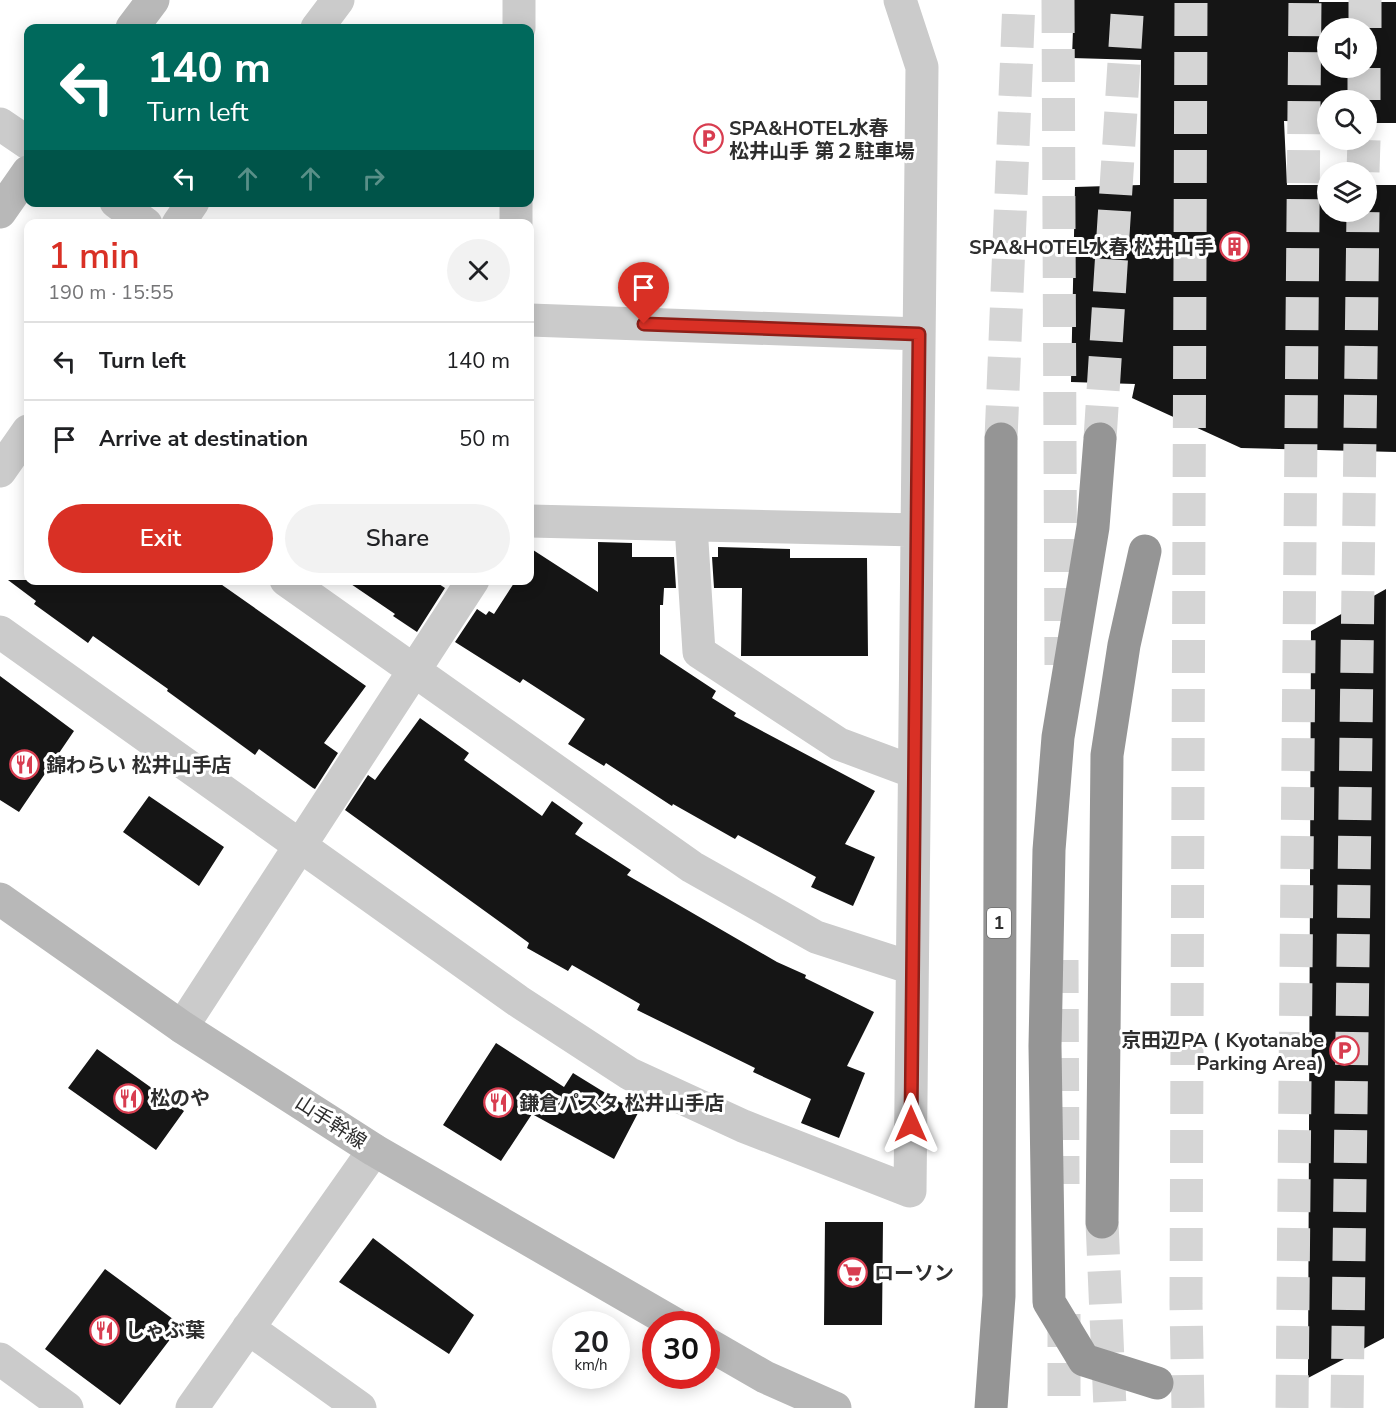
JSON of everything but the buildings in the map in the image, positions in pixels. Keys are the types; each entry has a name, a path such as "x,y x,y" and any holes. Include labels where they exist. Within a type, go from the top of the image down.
{"highway":[{"name":"1","path":"991,1408 999,1296 1001,439"},
{"path":"1100,439 1093,527 1058,737 1049,850 1045,1046 1049,1302 1084,1360 1157,1383"},
{"path":"1102,1222 1107,755 1124,645 1144,551"}],"street":[{"path":"135,24 153,0"},
{"path":"320,24 338,0"},
{"path":"519,0 519,24"},
{"path":"0,632 518,1001 630,1074 743,1126 910,1191 922,67 900,0"},
{"path":"0,124 24,140"},
{"path":"0,212 24,178"},
{"path":"123,207 139,219"},
{"path":"534,320 919,334"},
{"path":"0,471 24,437"},
{"path":"534,521 917,530"},
{"path":"691,526 699,652 839,744 914,772"},
{"path":"293,585 692,867 816,937 912,968"},
{"path":"182,1027 470,585"},
{"name":"山手幹線","path":"0,899 182,1027 374,1150 653,1311"},
{"path":"192,1408 374,1150"},
{"path":"248,1328 360,1408"},
{"path":"720,1351 765,1377 835,1408"},
{"path":"0,1359 68,1408"}],"tunnel":[{"path":"1001,439 1019,0"},
{"path":"1058,0 1061,665"},
{"path":"1100,439 1128,0"},
{"path":"1188,1408 1186,1304 1191,0"},
{"path":"1292,1408 1305,0"},
{"path":"1365,0 1365,18"},
{"path":"1364,78 1364,90"},
{"path":"1363,162 1364,150"},
{"path":"1347,1408 1363,222"},
{"path":"1062,960 1063,1184"},
{"path":"1102,1222 1110,1408"},
{"path":"1064,1314 1064,1408"}],"place":[{"name":"SPA&HOTEL水春 松井山手 第２駐車場","path":"708,139"},
{"name":"SPA&HOTEL水春 松井山手","path":"1235,247"},
{"name":"錦わらい 松井山手店","path":"25,765"},
{"name":"京田辺PA ( Kyotanabe Parking Area)","path":"1345,1051"},
{"name":"松のや","path":"129,1098"},
{"name":"鎌倉パスタ 松井山手店","path":"498,1103"},
{"name":"ローソン","path":"853,1273"},
{"name":"しゃぶ葉","path":"104,1330"}],"route":[{"path":"644,324 919,334 911,1124"}]}
